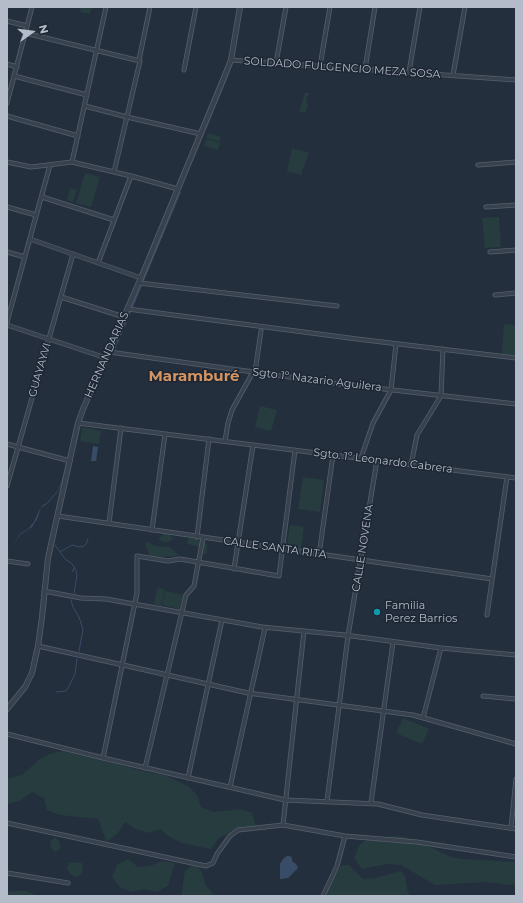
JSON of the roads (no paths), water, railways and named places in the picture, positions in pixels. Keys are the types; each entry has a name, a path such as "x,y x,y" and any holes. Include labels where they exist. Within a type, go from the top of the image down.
{"street":[{"path":"7,103 32,7"},
{"path":"72,162 88,95 106,7"},
{"path":"114,172 140,61 150,7"},
{"path":"184,70 196,7"},
{"name":"HERNANDARIAS","path":"7,709 29,680 38,646 48,558 78,423 139,283 231,60 240,7"},
{"path":"276,63 286,7"},
{"path":"320,66 330,7"},
{"path":"365,69 375,7"},
{"path":"409,72 420,7"},
{"path":"453,75 465,7"},
{"path":"7,21 27,26"},
{"path":"25,33 139,60"},
{"name":"SOLDADO FULGENCIO MEZA SOSA","path":"231,60 516,80"},
{"path":"7,64 16,67"},
{"path":"14,76 88,95"},
{"path":"85,106 201,134"},
{"path":"7,116 78,136"},
{"path":"7,162 31,167 72,162 178,189"},
{"path":"478,165 516,162"},
{"path":"50,165 7,324 106,358"},
{"path":"98,263 131,176"},
{"path":"42,197 114,220"},
{"path":"486,207 516,205"},
{"path":"7,207 36,216"},
{"path":"30,239 141,278"},
{"path":"490,252 516,250"},
{"path":"7,252 25,257"},
{"name":"GUAYAYVI","path":"7,486 73,254"},
{"path":"139,283 337,306"},
{"path":"495,295 516,293"},
{"path":"61,297 124,317"},
{"path":"128,309 516,358"},
{"path":"225,441 232,410 254,372 261,331"},
{"path":"362,458 373,423 391,390 396,344"},
{"path":"411,465 417,435 441,396 443,349"},
{"name":"Sgto 1º Nazario Aguilera","path":"109,352 391,390 516,404"},
{"name":"Sgto. 1º Leonardo Cabrera","path":"78,423 516,478"},
{"path":"109,523 121,428"},
{"path":"152,530 165,434"},
{"path":"197,537 209,439"},
{"path":"7,444 70,461"},
{"path":"234,568 252,445"},
{"path":"103,758 138,587 137,556 168,561 180,559 279,576 295,450"},
{"path":"319,555 333,455"},
{"name":"CALLE NOVENA","path":"327,802 348,636 362,560 377,460"},
{"path":"487,615 507,477"},
{"name":"CALLE SANTA RITA","path":"58,516 492,579"},
{"path":"145,768 187,592 194,586 203,538"},
{"path":"7,561 28,564"},
{"path":"44,591 81,598 106,599 265,628 516,655"},
{"path":"188,778 222,620"},
{"path":"230,787 265,628"},
{"path":"283,825 304,631"},
{"path":"371,803 393,642"},
{"path":"38,646 251,693 413,714 516,744"},
{"path":"423,718 441,648"},
{"path":"483,696 516,699"},
{"path":"7,734 145,768 285,800 371,803 422,815 516,829"},
{"path":"511,828 516,779"},
{"path":"7,822 206,866 213,863 227,840 238,830 283,825 345,836 417,842 516,857"},
{"path":"323,896 337,866 345,836"},
{"path":"7,873 68,883"}],"water":[{"path":"233,63 233,64 189,171"},
{"path":"181,192 115,350 115,346"},
{"path":"93,446 98,447 96,461 91,461"},
{"path":"66,463 63,480 58,491 48,503 41,508 58,490"},
{"path":"41,508 32,527 21,534 11,548 21,533 28,529 34,522"},
{"path":"287,856 292,858 292,861 298,868 288,878 280,879 280,864"}],"waterway":[{"path":"60,552 72,545 79,547 84,546 88,539"},
{"path":"55,545 66,560 73,565 76,571 77,576 74,593"},
{"path":"72,572 74,568"},
{"path":"71,600 83,629 79,651"},
{"path":"56,692 66,691 68,688 75,674 77,659"}],"place":[{"name":"Familia Perez Barrios","path":"377,612"}],"district":[{"name":"Maramburé","path":"194,377"}]}
